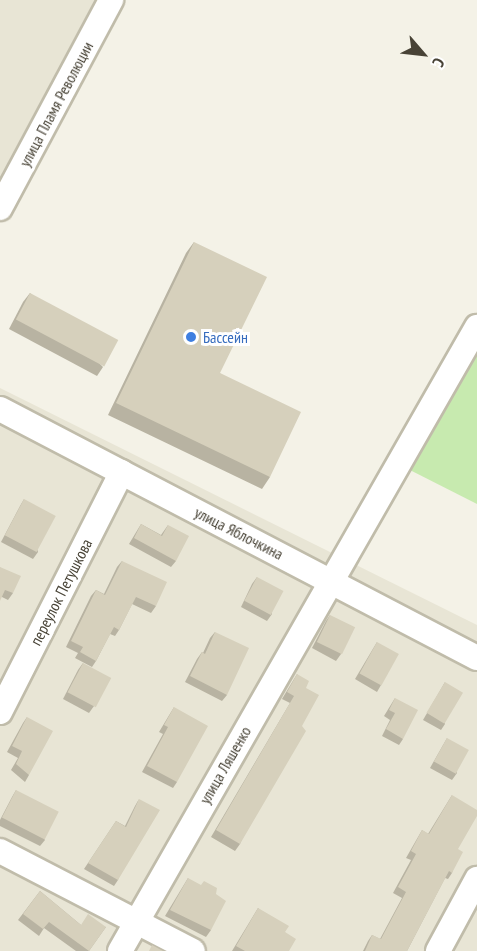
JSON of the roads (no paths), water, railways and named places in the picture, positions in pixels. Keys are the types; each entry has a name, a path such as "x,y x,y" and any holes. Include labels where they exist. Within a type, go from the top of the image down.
{"street":[{"name":"улица Пламя Революции","path":"0,208 7,176 106,2"},
{"name":"улица Ляшенко","path":"120,951 330,580 477,327"},
{"name":"улица Яблочкина","path":"0,409 477,658"},
{"name":"переулок Петушкова","path":"0,712 122,472"},
{"path":"0,851 193,951"},
{"path":"438,951 477,879"}],"place":[{"name":"Бассейн","path":"191,337"}]}
